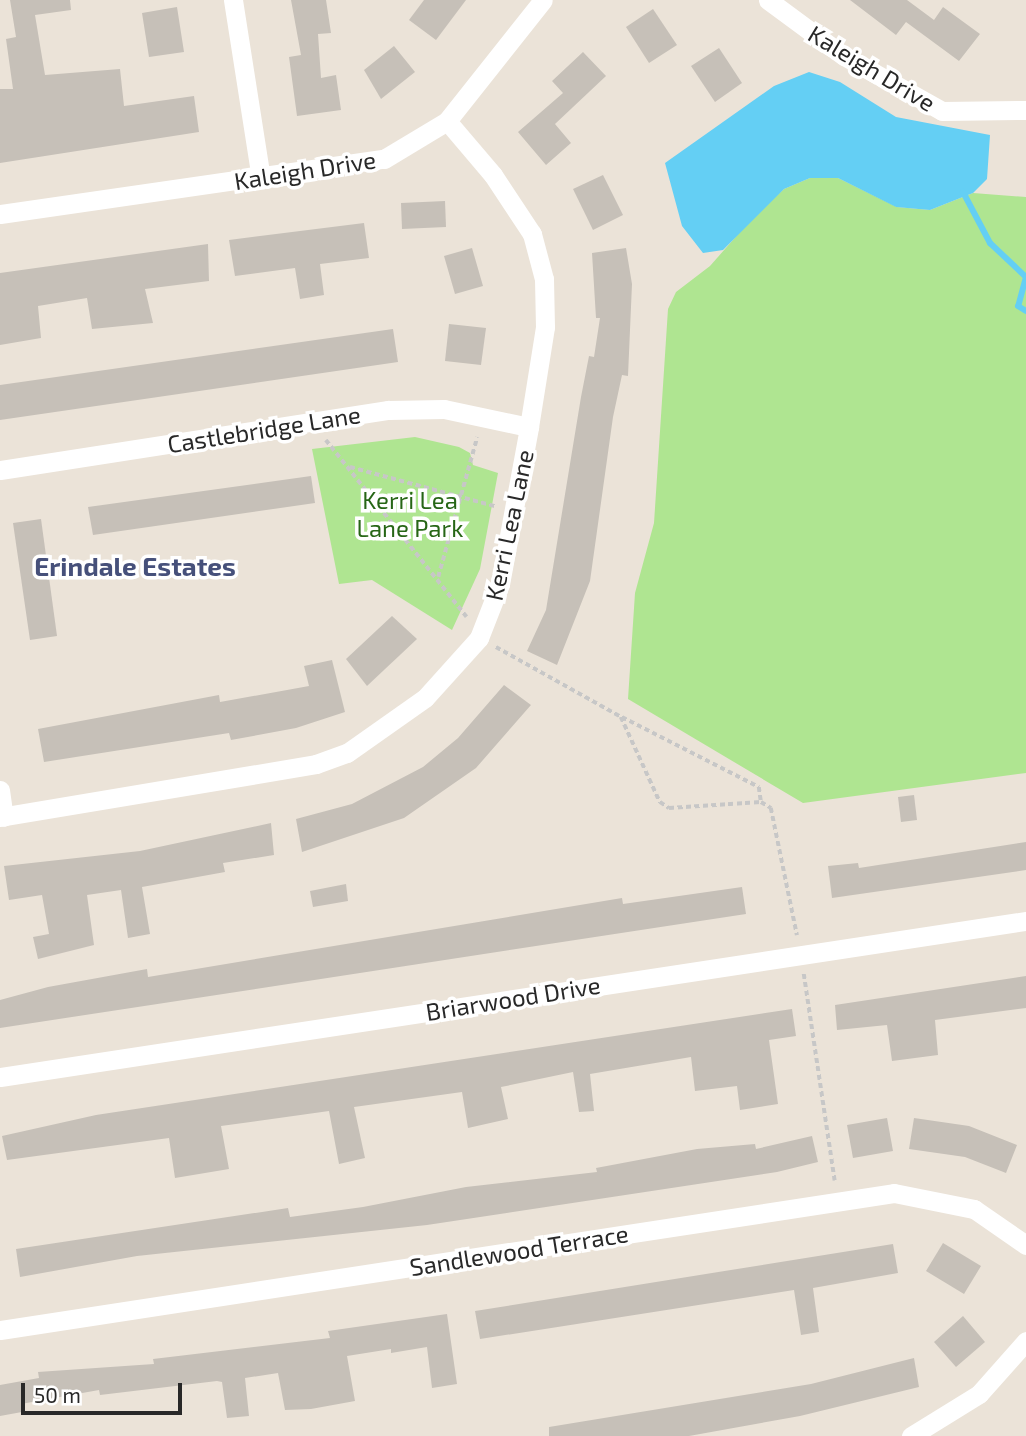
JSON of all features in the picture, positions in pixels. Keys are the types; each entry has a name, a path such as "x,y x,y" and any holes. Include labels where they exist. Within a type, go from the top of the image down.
{"street":[{"path":"233,0 261,178"},
{"name":"Kaleigh Drive","path":"0,214 384,159 447,121 543,0"},
{"name":"Kaleigh Drive","path":"768,0 844,56 942,111 1026,110"},
{"name":"Kerri Lea Lane","path":"2,817 316,764 347,753 425,698 480,638 500,584 514,512 545,327 544,279 532,234 493,176 447,121"},
{"name":"Castlebridge Lane","path":"0,470 313,424 388,410 444,409 529,427"},
{"path":"0,790 2,817"},
{"name":"Briarwood Drive","path":"0,1077 1026,921"},
{"name":"Sandlewood Terrace","path":"0,1330 894,1193 952,1201 992,1220 1026,1245"},
{"path":"911,1436 979,1394 1026,1340"}],"path":[{"path":"438,577 482,416"},
{"path":"313,424 438,577 480,638 621,717 759,787 761,803"},
{"path":"350,467 514,512"},
{"path":"621,717 660,802 669,808 761,803 771,808 801,954 837,1200"}],"green space":[{"path":"810,178 838,178 897,207 930,210 973,193 1026,197 1026,773 803,803 628,699 635,593 654,523 668,309 676,292 710,266 755,215 784,189"},
{"name":"Kerri Lea Lane Park","path":"415,437 459,447 470,453 473,465 498,473 480,569 452,630 372,580 339,584 312,449"}],"water":[{"path":"809,72 840,82 896,117 990,135 987,179 973,193 930,210 896,207 838,178 810,178 784,189 723,250 703,253 682,226 665,163 774,86"}],"building":[{"path":"10,0 70,0 71,10 35,15 45,75 120,69 124,106 194,96 199,132 0,163 0,89 13,89 6,39 16,37"},
{"path":"291,0 326,0 331,33 318,34 321,78 336,75 341,110 297,116 289,57 301,55"},
{"path":"424,0 466,0 436,40 409,20"},
{"path":"850,0 907,0 934,20 943,7 980,34 959,61 906,22 896,35"},
{"path":"177,7 184,52 149,57 142,13"},
{"path":"653,9 677,45 649,63 626,27"},
{"path":"394,46 415,72 381,99 364,70"},
{"path":"719,48 742,83 715,102 691,66"},
{"path":"583,52 606,76 555,124 571,143 546,165 518,132 563,93 552,81"},
{"path":"603,175 623,215 593,230 573,189"},
{"path":"445,201 446,227 402,229 401,203"},
{"path":"364,223 369,258 320,264 324,295 300,299 295,268 235,276 229,240"},
{"path":"208,244 209,281 145,289 153,323 92,329 87,298 38,306 41,338 0,345 0,273"},
{"path":"472,248 483,286 455,294 444,256"},
{"path":"626,248 632,284 628,376 622,375 613,417 590,581 557,665 527,651 546,610 581,397 589,356 594,357 600,318 596,318 592,253"},
{"path":"449,324 486,328 481,365 445,361"},
{"path":"393,329 398,362 0,420 0,385"},
{"path":"311,476 315,503 93,535 88,507"},
{"path":"41,519 57,636 30,640 13,523"},
{"path":"392,616 417,639 367,686 346,659"},
{"path":"332,660 345,712 296,728 231,740 229,733 44,762 38,729 219,695 220,702 309,686 304,666"},
{"path":"504,685 531,705 476,768 404,818 302,852 296,819 352,804 423,767 458,738"},
{"path":"914,795 917,820 901,822 898,797"},
{"path":"271,823 274,855 223,863 225,872 142,887 150,934 128,938 121,890 87,895 94,945 38,959 33,937 49,934 42,895 9,900 4,866 140,851"},
{"path":"1026,842 1026,870 832,898 828,866 858,863 859,868"},
{"path":"346,884 348,901 313,907 310,891"},
{"path":"742,887 746,914 0,1028 0,1000 48,987 147,969 148,977 622,898 623,904"},
{"path":"1026,976 1026,1008 935,1020 938,1055 892,1061 887,1025 837,1030 835,1005"},
{"path":"792,1009 796,1036 769,1040 778,1104 740,1110 737,1086 695,1091 691,1057 590,1074 594,1111 579,1112 573,1072 501,1087 508,1119 468,1128 462,1092 354,1107 365,1158 339,1164 329,1111 221,1126 229,1169 175,1178 169,1138 7,1160 2,1136 96,1115"},
{"path":"887,1118 893,1151 853,1158 847,1125"},
{"path":"914,1118 969,1126 1017,1145 1006,1173 965,1157 909,1149"},
{"path":"812,1136 818,1162 777,1172 427,1225 137,1256 20,1277 16,1249 288,1208 290,1217 363,1207 466,1187 597,1172 596,1168 697,1149 755,1144 756,1149"},
{"path":"943,1243 981,1266 964,1294 926,1271"},
{"path":"893,1244 898,1273 813,1288 819,1332 801,1335 794,1290 480,1339 475,1311"},
{"path":"447,1314 457,1384 432,1388 427,1347 391,1353 391,1349 347,1356 355,1401 311,1409 285,1410 278,1373 245,1378 249,1416 227,1418 222,1382 217,1381 100,1395 99,1390 21,1404 22,1412 0,1416 0,1385 39,1378 38,1372 154,1364 153,1359 330,1338 328,1331"},
{"path":"963,1316 985,1342 956,1367 934,1342"},
{"path":"914,1358 919,1387 800,1416 689,1436 549,1436 549,1427 811,1384"}],"waterway":[{"path":"963,192 990,243 1026,277 1018,306 1026,311"}],"district":[{"name":"Erindale Estates","path":"135,566"}]}
